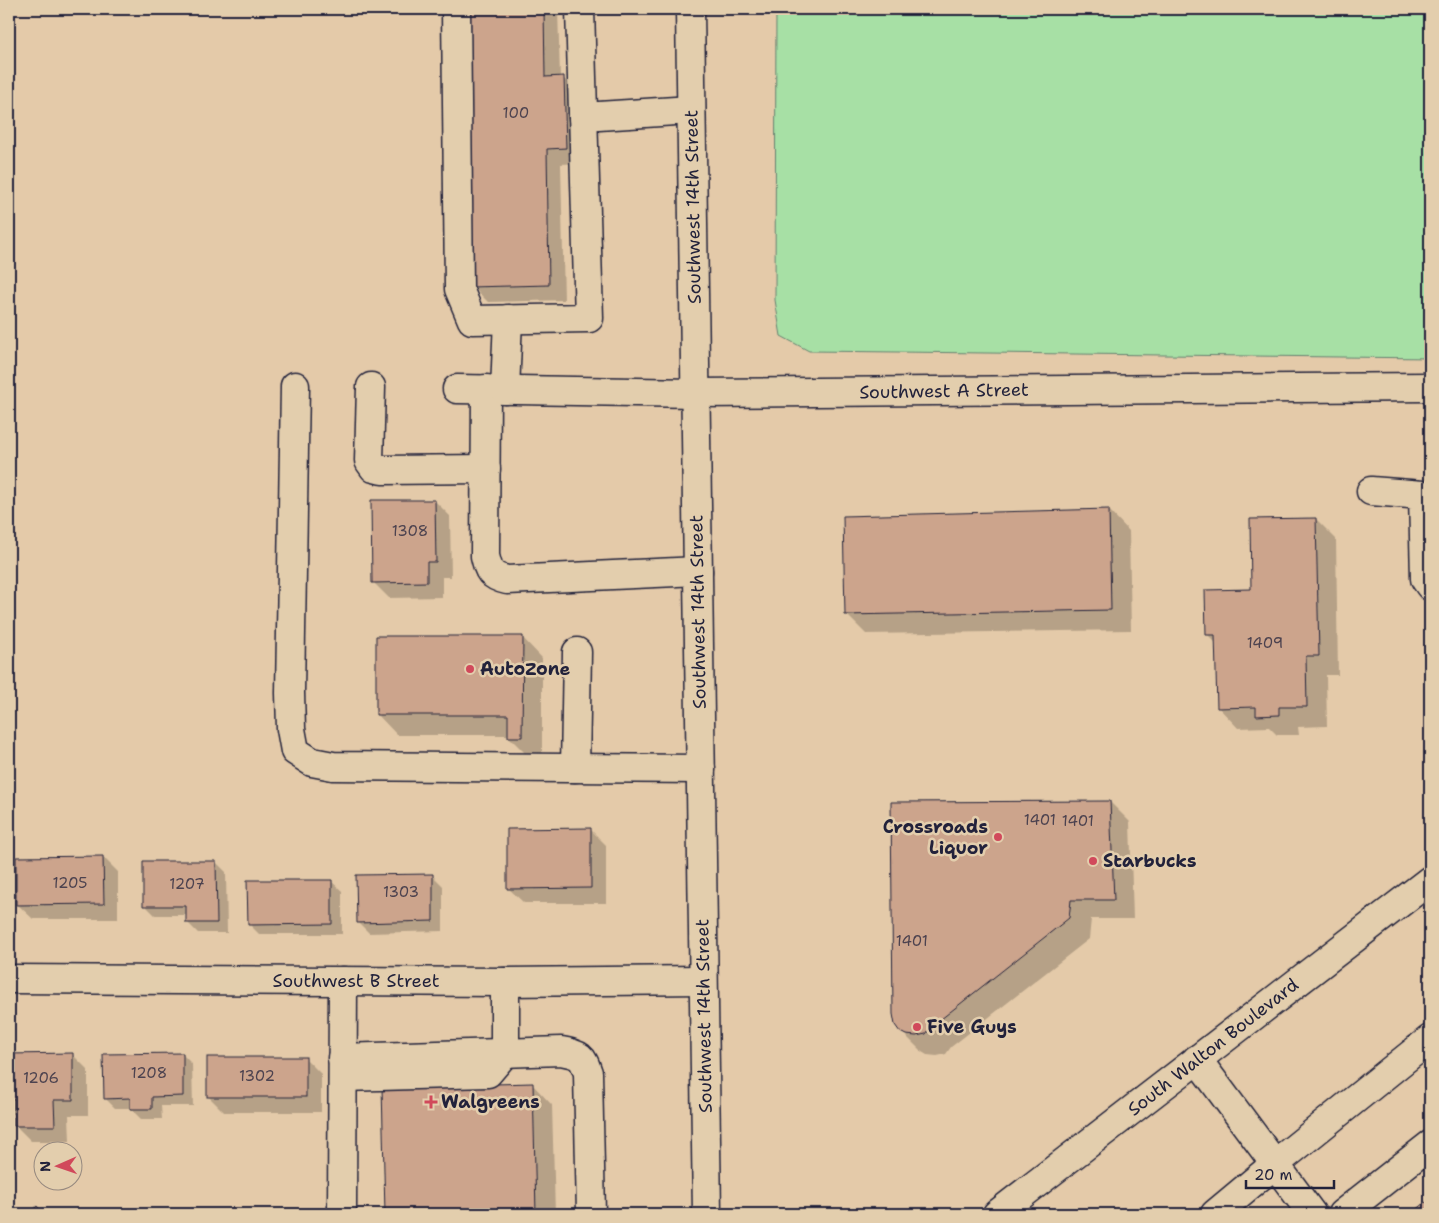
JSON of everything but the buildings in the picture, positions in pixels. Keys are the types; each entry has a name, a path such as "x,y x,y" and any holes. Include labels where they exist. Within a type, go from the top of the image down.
{"main road":[{"path":"456,9 459,289 472,320 588,318 580,9"},
{"name":"Southwest 14th Street","path":"690,9 707,1214"},
{"path":"583,117 691,110"},
{"path":"508,319 496,389 486,470 485,556 489,570 495,577 507,580 698,571"},
{"path":"295,386 290,694 291,729 295,751 312,762 333,766 700,769"},
{"name":"Southwest A Street","path":"457,389 695,393 1430,386"},
{"path":"370,387 369,460 374,468 382,470 486,470"},
{"path":"1371,491 1426,495 1425,579 1430,586"},
{"path":"575,768 577,652"},
{"name":"South Walton Boulevard","path":"997,1214 1430,880"},
{"name":"Southwest B Street","path":"9,979 505,982 703,980"},
{"path":"342,1214 343,981"},
{"path":"342,1068 488,1073 505,1053 505,982"},
{"path":"1215,1214 1430,1039"},
{"path":"505,1053 561,1051 574,1053 584,1060 588,1073 591,1214"},
{"path":"1197,1059 1312,1214"},
{"path":"1342,1214 1430,1145"}],"green space":[{"path":"776,9 1430,9 1430,358 809,351 781,336 775,300"}],"place":[{"name":"AutoZone","path":"470,669"},
{"name":"Crossroads Liquor","path":"998,837"},
{"name":"Starbucks","path":"1093,861"},
{"name":"Five Guys","path":"917,1027"},
{"name":"Walgreens","path":"431,1102"}]}
